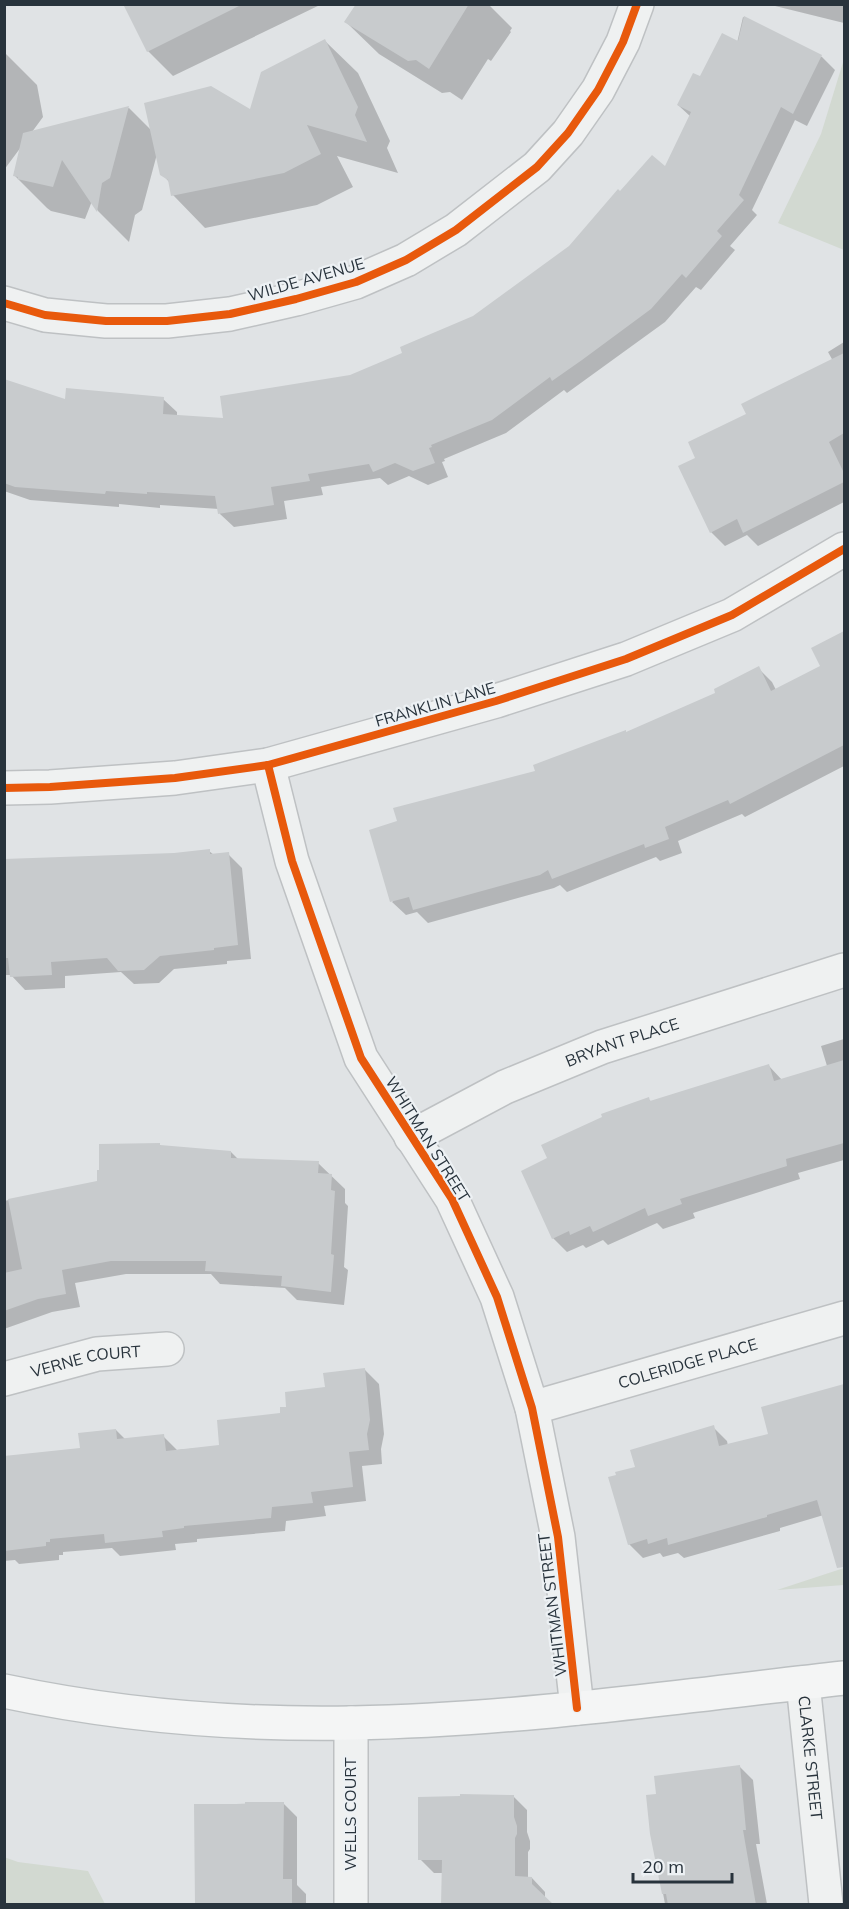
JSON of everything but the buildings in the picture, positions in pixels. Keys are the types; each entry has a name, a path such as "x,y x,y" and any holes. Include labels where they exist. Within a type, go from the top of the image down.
{"main road":[{"path":"4,1691 134,1712 235,1720 351,1723 577,1708 844,1678"}],"street":[{"name":"WILDE AVENUE","path":"4,303 45,315 106,321 167,321 230,314 296,299 356,282 405,260 456,230 503,195 537,167 568,133 598,90 623,42 637,4"},
{"name":"FRANKLIN LANE","path":"4,788 50,787 175,777 268,765 496,701 626,659 732,615 844,549"},
{"name":"WHITMAN STREET","path":"268,765 292,861 361,1058 452,1198 497,1297 532,1408 558,1537 577,1708"},
{"name":"BRYANT PLACE","path":"411,1137 505,1087 602,1047 844,970"},
{"name":"COLERIDGE PLACE","path":"532,1408 844,1318"},
{"name":"VERNE COURT","path":"4,1379 98,1354 167,1349"},
{"name":"CLARKE STREET","path":"803,1683 826,1905"},
{"name":"WELLS COURT","path":"351,1723 351,1905"}],"shaded area":[{"path":"844,59 844,250 778,223 821,134"},
{"path":"844,1568 844,1585 777,1590"},
{"path":"4,1857 18,1862 88,1871 105,1904 5,1904"}],"cycle path":[{"path":"4,303 45,315 106,321 167,321 230,314 296,299 356,282 406,260 456,230 537,167 568,133 598,90 623,42 637,4"},
{"path":"4,788 175,778 268,765 496,701 626,659 732,615 844,549"},
{"path":"268,765 292,861 361,1058 452,1199 497,1297 532,1408 558,1537 577,1708"}]}
